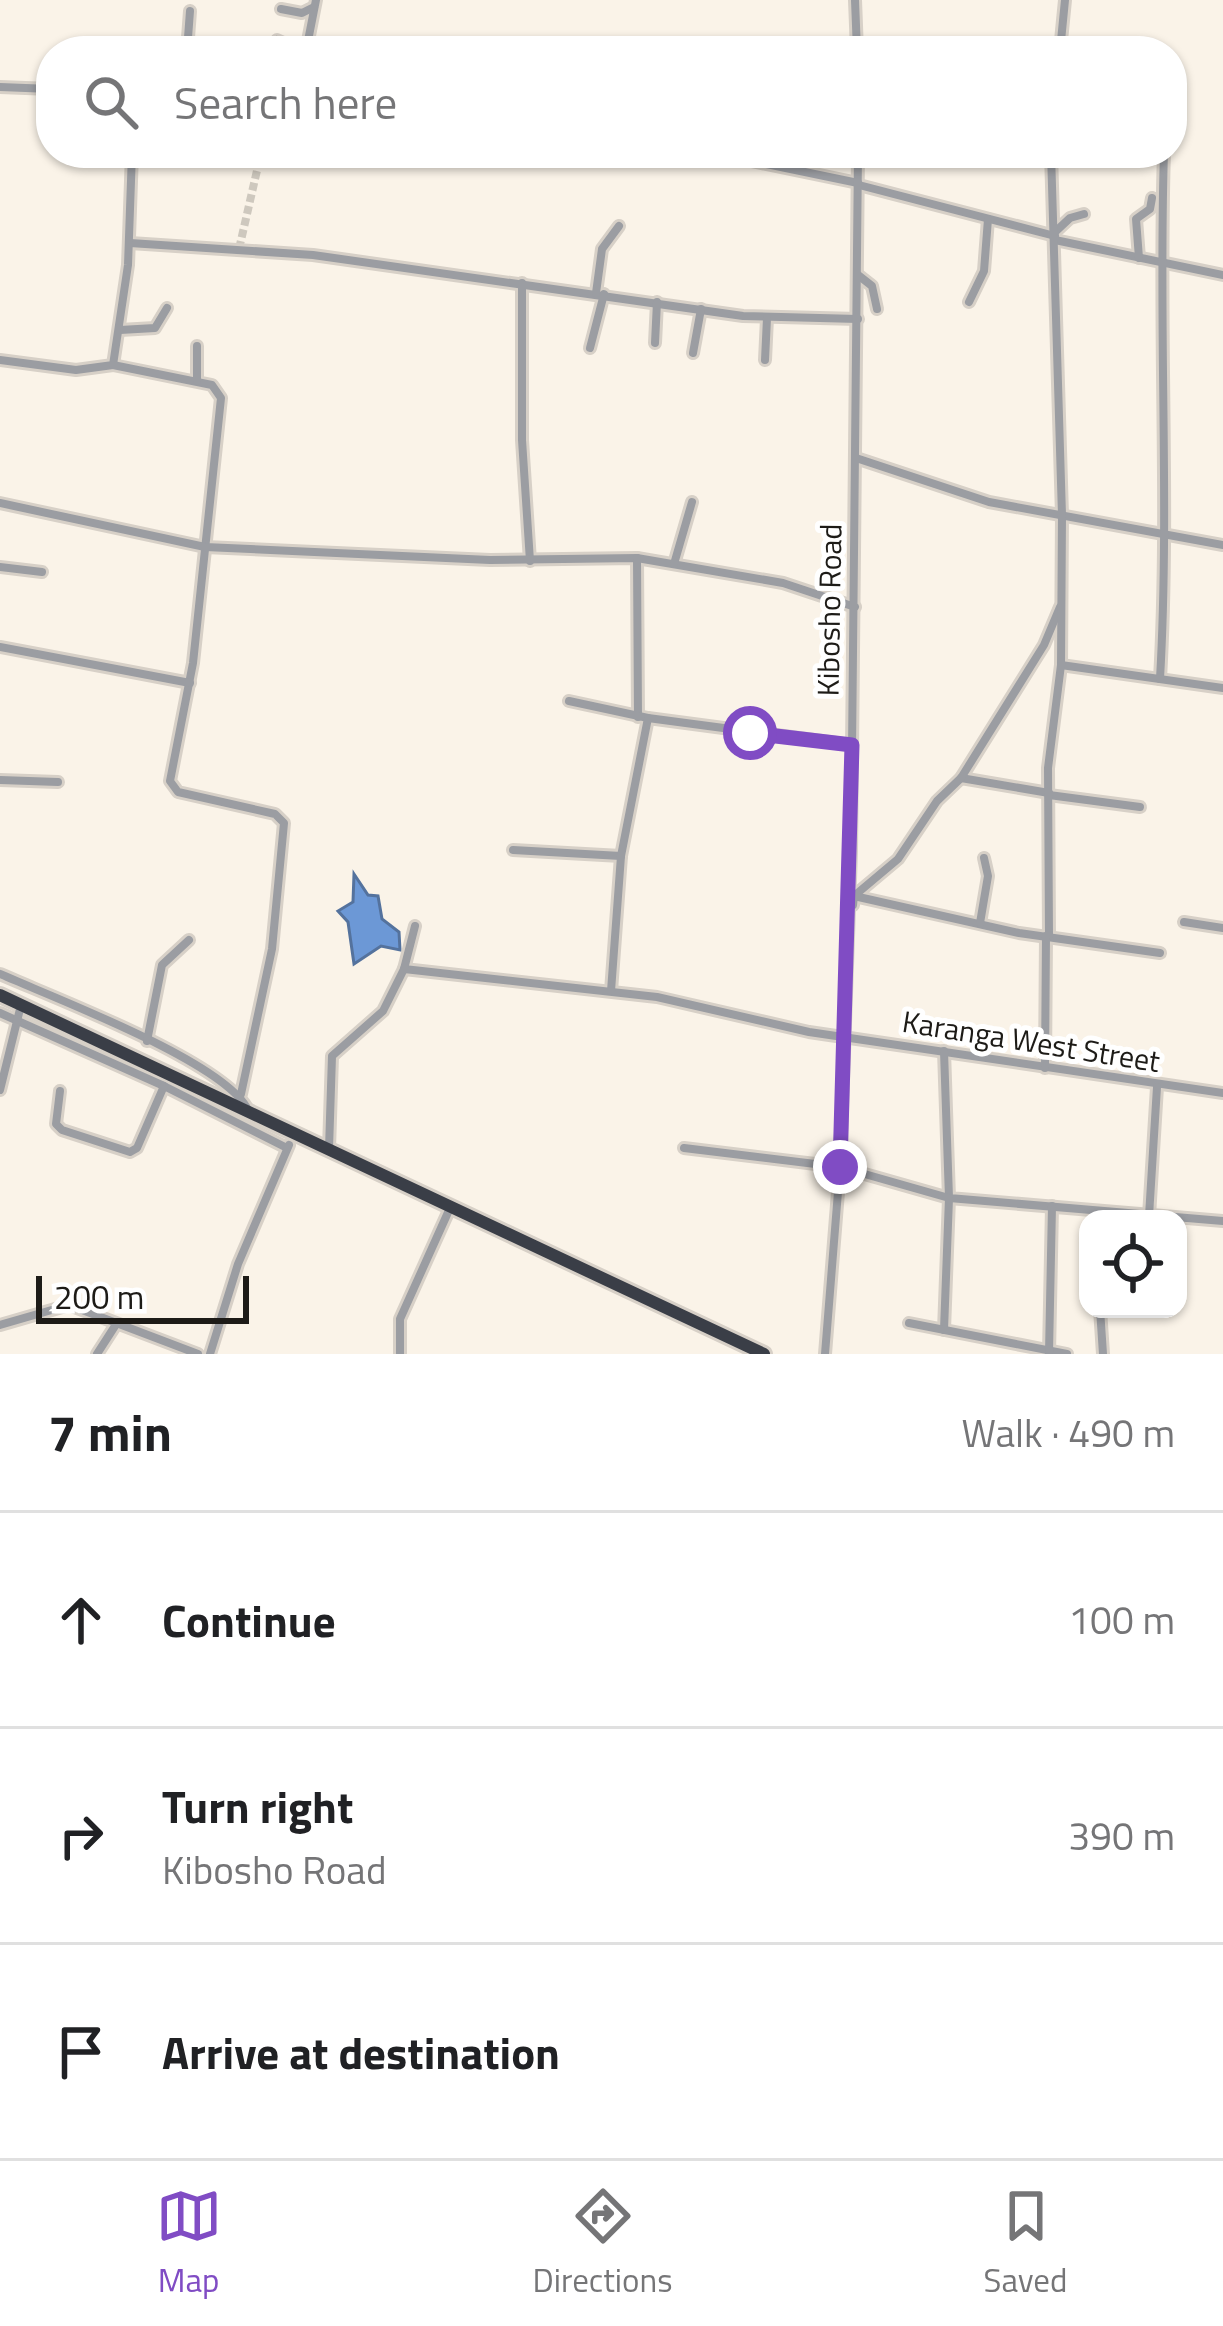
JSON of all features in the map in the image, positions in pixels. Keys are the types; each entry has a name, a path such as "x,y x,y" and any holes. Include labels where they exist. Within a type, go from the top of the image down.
{"highway":[{"path":"0,995 166,1080 293,1132 764,1354"}],"street":[{"path":"855,0 856,36"},
{"path":"1061,36 1065,0"},
{"path":"281,9 302,13 315,3"},
{"path":"307,36 315,3"},
{"path":"188,36 190,11"},
{"path":"0,87 36,88"},
{"path":"113,365 130,243 132,168"},
{"path":"783,168 1223,275"},
{"name":"Kibosho Road","path":"825,1354 845,1037 859,168"},
{"path":"1045,1068 1049,743 1061,665 1053,168"},
{"path":"1160,679 1168,533 1159,263 1163,168"},
{"path":"1138,258 1136,219 1150,209 1151,198"},
{"path":"1055,236 1070,218 1084,214"},
{"path":"969,302 984,271 988,219"},
{"path":"590,348 602,249 619,226"},
{"path":"130,243 313,254 766,317 858,319"},
{"path":"858,275 872,286 877,309"},
{"path":"522,283 522,440 530,561"},
{"path":"655,343 657,302"},
{"path":"119,330 155,328 167,308"},
{"path":"693,353 701,309"},
{"path":"765,360 766,317"},
{"path":"197,346 197,381"},
{"path":"0,360 76,370 113,365 218,388 221,398 190,682 172,787 275,814 284,823 272,949 241,1094 249,1112"},
{"path":"856,458 959,494 1223,544"},
{"path":"674,564 692,502"},
{"path":"0,503 205,547 530,561 637,557 783,583 855,607"},
{"path":"610,991 621,856 643,717 637,557"},
{"path":"0,567 42,572"},
{"path":"847,954 854,896 898,859 937,801 961,778 1044,644 1061,605"},
{"path":"0,647 190,682"},
{"path":"1061,665 1223,688"},
{"path":"569,701 643,717 852,745"},
{"path":"961,778 1140,807"},
{"path":"0,780 58,782"},
{"path":"513,850 621,856"},
{"path":"980,923 988,876 984,857"},
{"path":"854,896 1047,936 1160,953"},
{"path":"1184,922 1223,928"},
{"path":"329,1149 332,1056 382,1011 404,969 415,926"},
{"path":"147,1041 163,964 189,940"},
{"name":"Karanga West Street","path":"404,969 610,991 845,1037 1156,1087 1223,1093"},
{"path":"0,974 147,1041 241,1094"},
{"path":"0,1090 21,1005"},
{"path":"0,1013 166,1080 287,1148"},
{"path":"944,1051 949,1198 944,1330"},
{"path":"60,1091 56,1124 62,1130 130,1152 137,1148 166,1080"},
{"path":"1149,1210 1156,1087"},
{"path":"210,1354 238,1264 293,1132"},
{"path":"684,1148 840,1167 949,1198 1091,1210"},
{"path":"1049,1353 1052,1206"},
{"path":"400,1354 400,1318 450,1207"},
{"path":"1187,1219 1223,1221"},
{"path":"0,1325 69,1305 198,1354"},
{"path":"1100,1318 1102,1354"},
{"path":"909,1323 1067,1354"},
{"path":"97,1354 116,1326"}],"water":[{"path":"354,874 368,895 378,896 382,919 399,932 400,950 381,946 354,964 348,922 338,911 353,902"}],"tunnel":[{"path":"239,249 258,168"}],"route":[{"path":"750,733 852,745 840,1167"}]}
